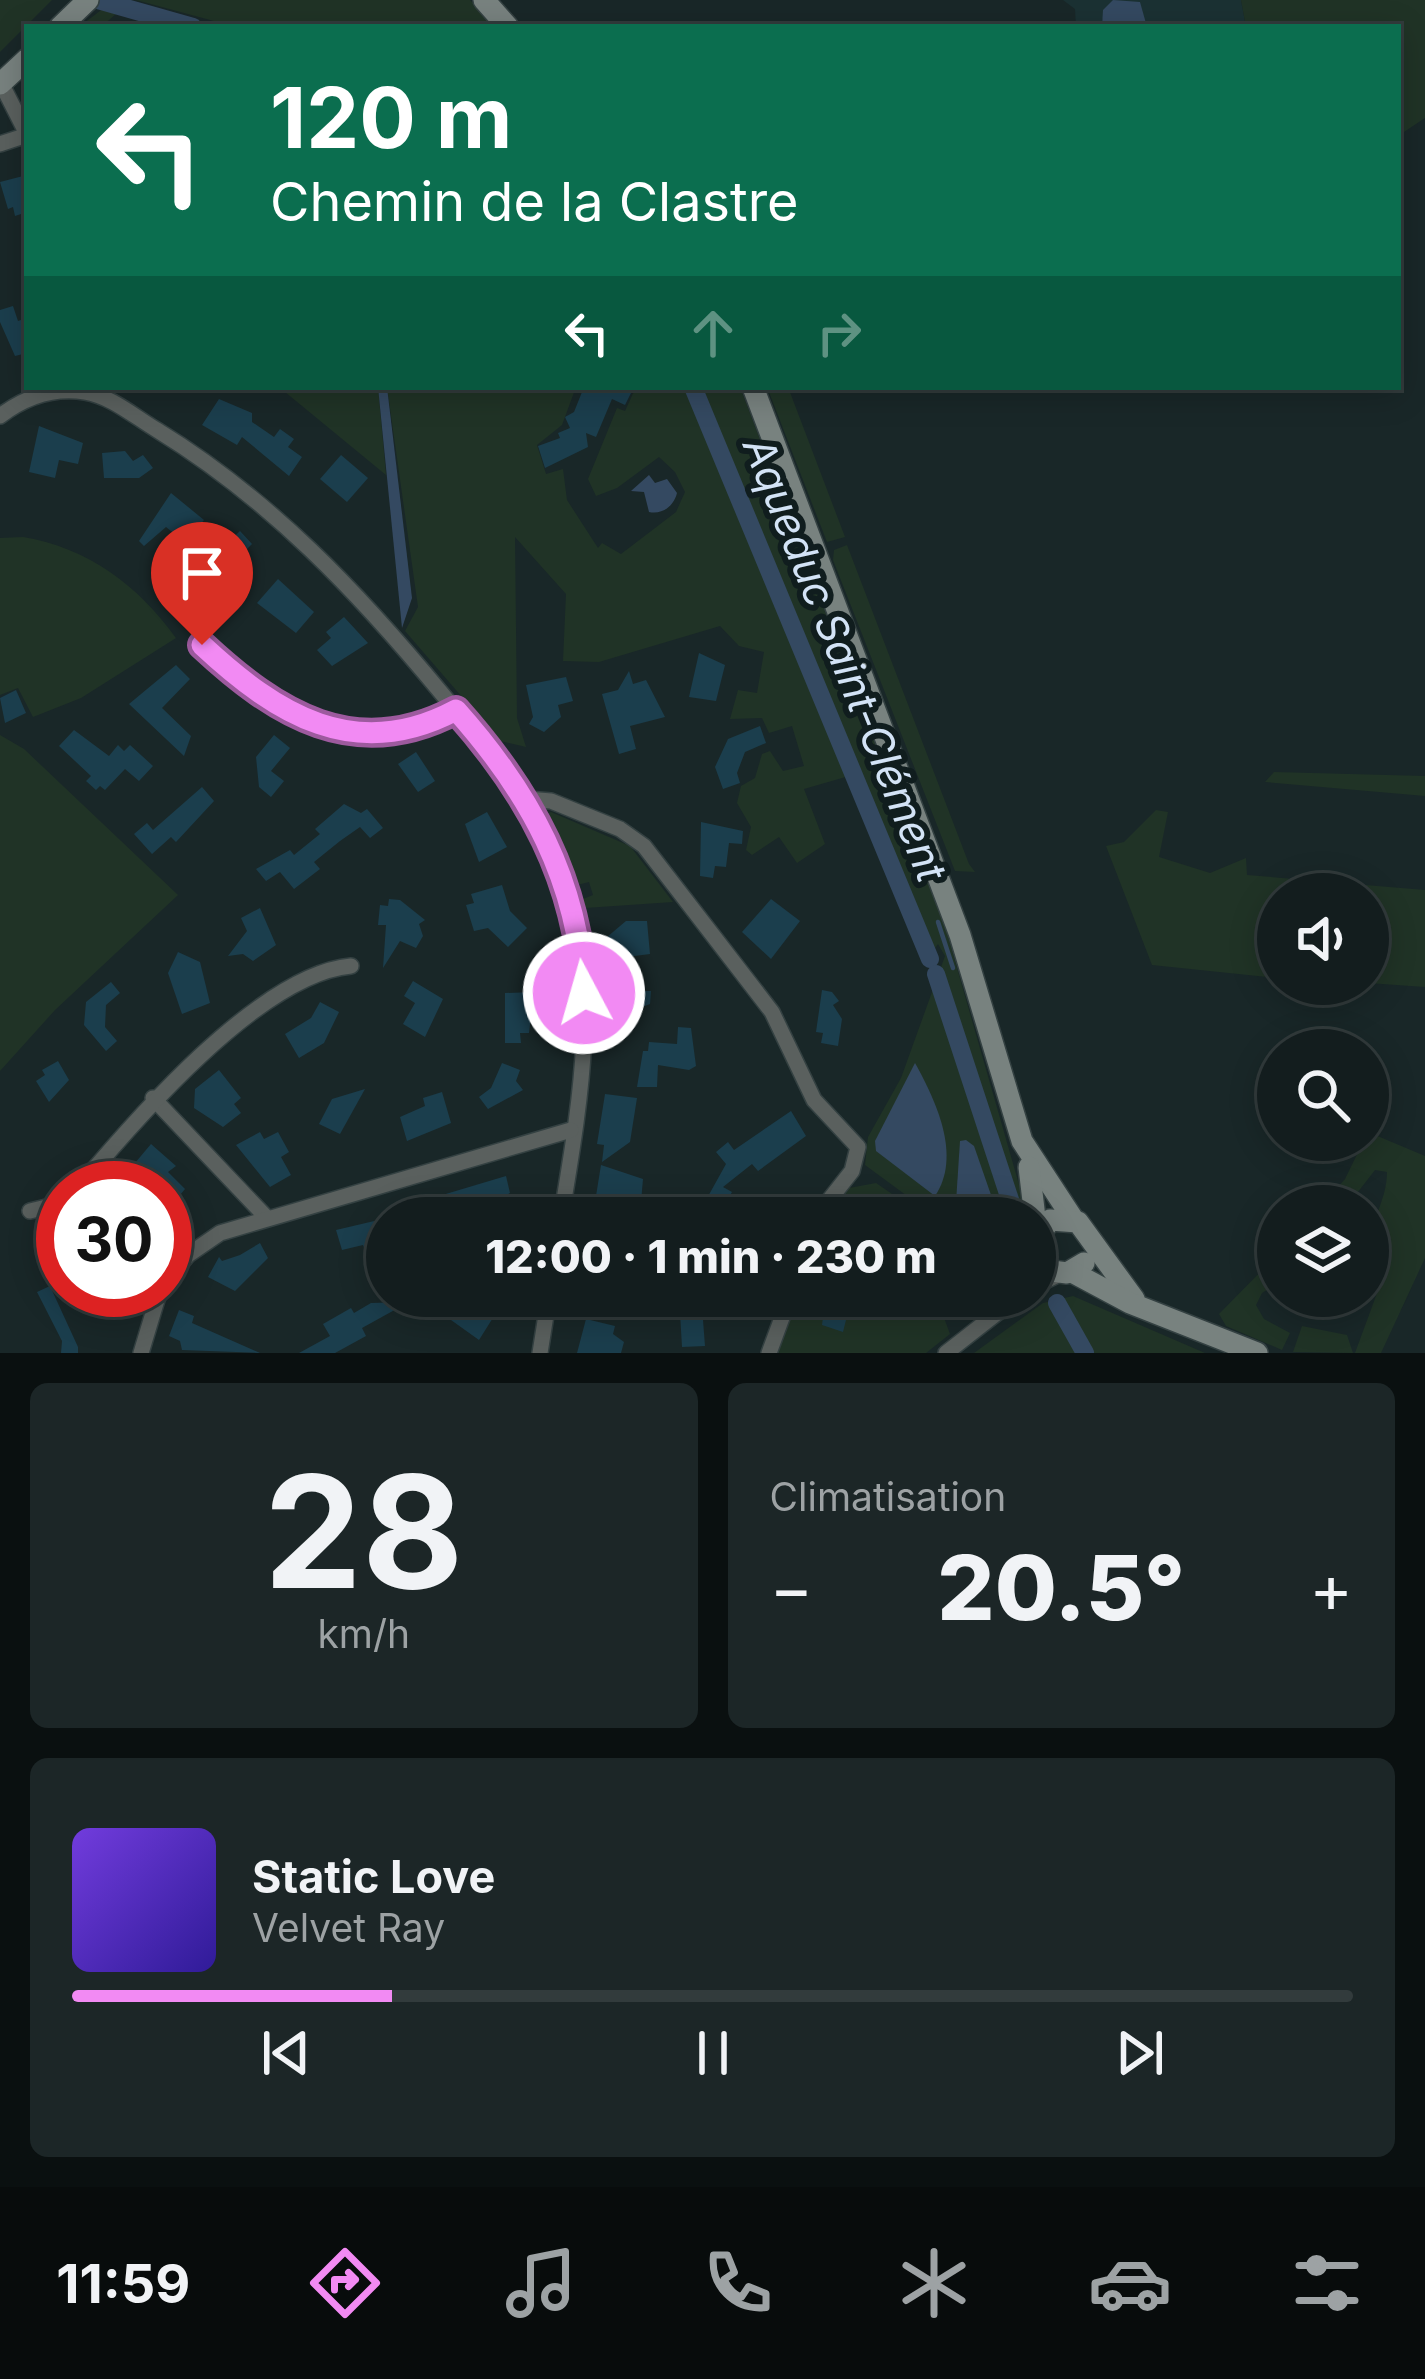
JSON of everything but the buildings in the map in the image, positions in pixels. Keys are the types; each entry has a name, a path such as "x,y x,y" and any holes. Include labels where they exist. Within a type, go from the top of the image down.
{"street":[{"path":"63,24 88,0"},
{"path":"24,61 1,83 24,128"},
{"path":"754,390 960,935 1025,1149 1030,1197"},
{"path":"0,416 44,394 86,392 178,444 246,490 312,546 527,799 564,880 582,956 586,1030 563,1197"},
{"path":"202,645 258,696 309,721 346,730 394,730 456,710"},
{"path":"527,799 551,801 632,836 755,986 787,1035 814,1100 858,1147 852,1171 832,1197"},
{"path":"100,1161 153,1098 276,1000 321,974 351,966"},
{"path":"153,1098 266,1217"},
{"path":"192,1256 206,1241 266,1217 571,1130"},
{"path":"1025,1149 1113,1276 1143,1308"},
{"path":"29,1210 36,1210"},
{"path":"1056,1220 1073,1219"},
{"path":"1056,1277 1085,1262 1091,1240"},
{"path":"1056,1269 1257,1353"},
{"path":"141,1353 153,1317"},
{"path":"540,1353 546,1317"},
{"path":"769,1353 782,1317"},
{"path":"953,1348 982,1317"},
{"path":"953,1348 992,1317"}],"shaded area":[{"path":"1063,0 1241,0 1245,24 1076,24 1075,9"}],"green space":[{"path":"0,0 52,0 24,24 0,52"},
{"path":"136,0 470,0 494,24 225,24"},
{"path":"1241,0 1425,0 1425,118 1401,134 1401,24 1245,24"},
{"path":"113,1 201,24 159,24 117,13 104,24 83,24"},
{"path":"283,390 378,390 386,475"},
{"path":"387,390 575,390 562,425 537,445 546,474 563,469 567,500 598,548 602,543 621,554 676,512 685,492 675,472 659,457 617,488 596,496 588,479 617,408 625,411 635,390 741,390 947,933 1021,1197 908,1197 865,1165 868,1137 901,1078 945,956 938,944 928,958 871,814 849,776 804,789 825,844 797,863 779,837 752,855 746,850 751,827 737,803 741,786 755,778 762,754 770,751 783,771 804,766 792,726 769,733 762,718 730,719 738,690 757,693 764,652 739,646 720,626 599,662 563,661 566,594 515,537 517,718 526,747 500,741 405,631 418,607"},
{"path":"768,390 789,390 845,537 827,542"},
{"path":"23,537 69,550 110,572 145,601 176,638 81,698 33,717 18,688 0,695 0,538"},
{"path":"847,545 975,872 955,871 833,560 834,550"},
{"path":"0,735 24,749 178,895 55,1010 0,1071"},
{"path":"1274,772 1425,776 1425,796 1265,782"},
{"path":"1156,810 1168,812 1159,857 1210,873 1246,858 1247,875 1257,876 1257,976 1152,965 1106,846 1124,842"},
{"path":"551,812 630,846 673,902 585,908 583,899 593,895 589,882 577,885 546,814"},
{"path":"1389,887 1425,890 1425,987 1389,984"},
{"path":"1389,1141 1425,1156 1425,1258 1381,1353 1355,1353 1368,1317 1389,1317 1387,1172 1375,1170 1363,1185 1340,1185 1354,1161 1389,1161"},
{"path":"876,1183 896,1197 841,1197 849,1188"},
{"path":"1257,1275 1257,1317 1290,1333 1282,1350 1226,1326 1219,1314"},
{"path":"1073,1296 1205,1353 974,1353 1024,1317 1056,1317 1056,1300"},
{"path":"790,1317 944,1317 950,1334 926,1353 778,1353"},
{"path":"1302,1326 1347,1335 1353,1353 1293,1352"}],"water":[{"path":"1113,0 1140,2 1146,24 1102,24 1103,10"},
{"path":"378,390 387,390 412,598 402,628"},
{"path":"649,475 655,483 667,479 677,493 663,511 649,512 644,492 631,491"},
{"path":"915,1063 938,1111 946,1146 943,1180 935,1196 876,1151 875,1141"},
{"path":"960,1141 974,1146 992,1197 956,1197"}],"waterway":[{"name":"Aqueduc Saint-Clément","path":"98,0 182,24"},
{"name":"Aqueduc Saint-Clément","path":"694,390 930,959"},
{"path":"938,922 953,968"},
{"name":"Aqueduc Saint-Clément","path":"936,974 1009,1197"},
{"name":"Aqueduc Saint-Clément","path":"1057,1303 1085,1353"}],"route":[{"path":"202,645 258,696 309,721 346,730 394,730 435,721 456,710 527,799 554,854 572,904 584,993"}]}
